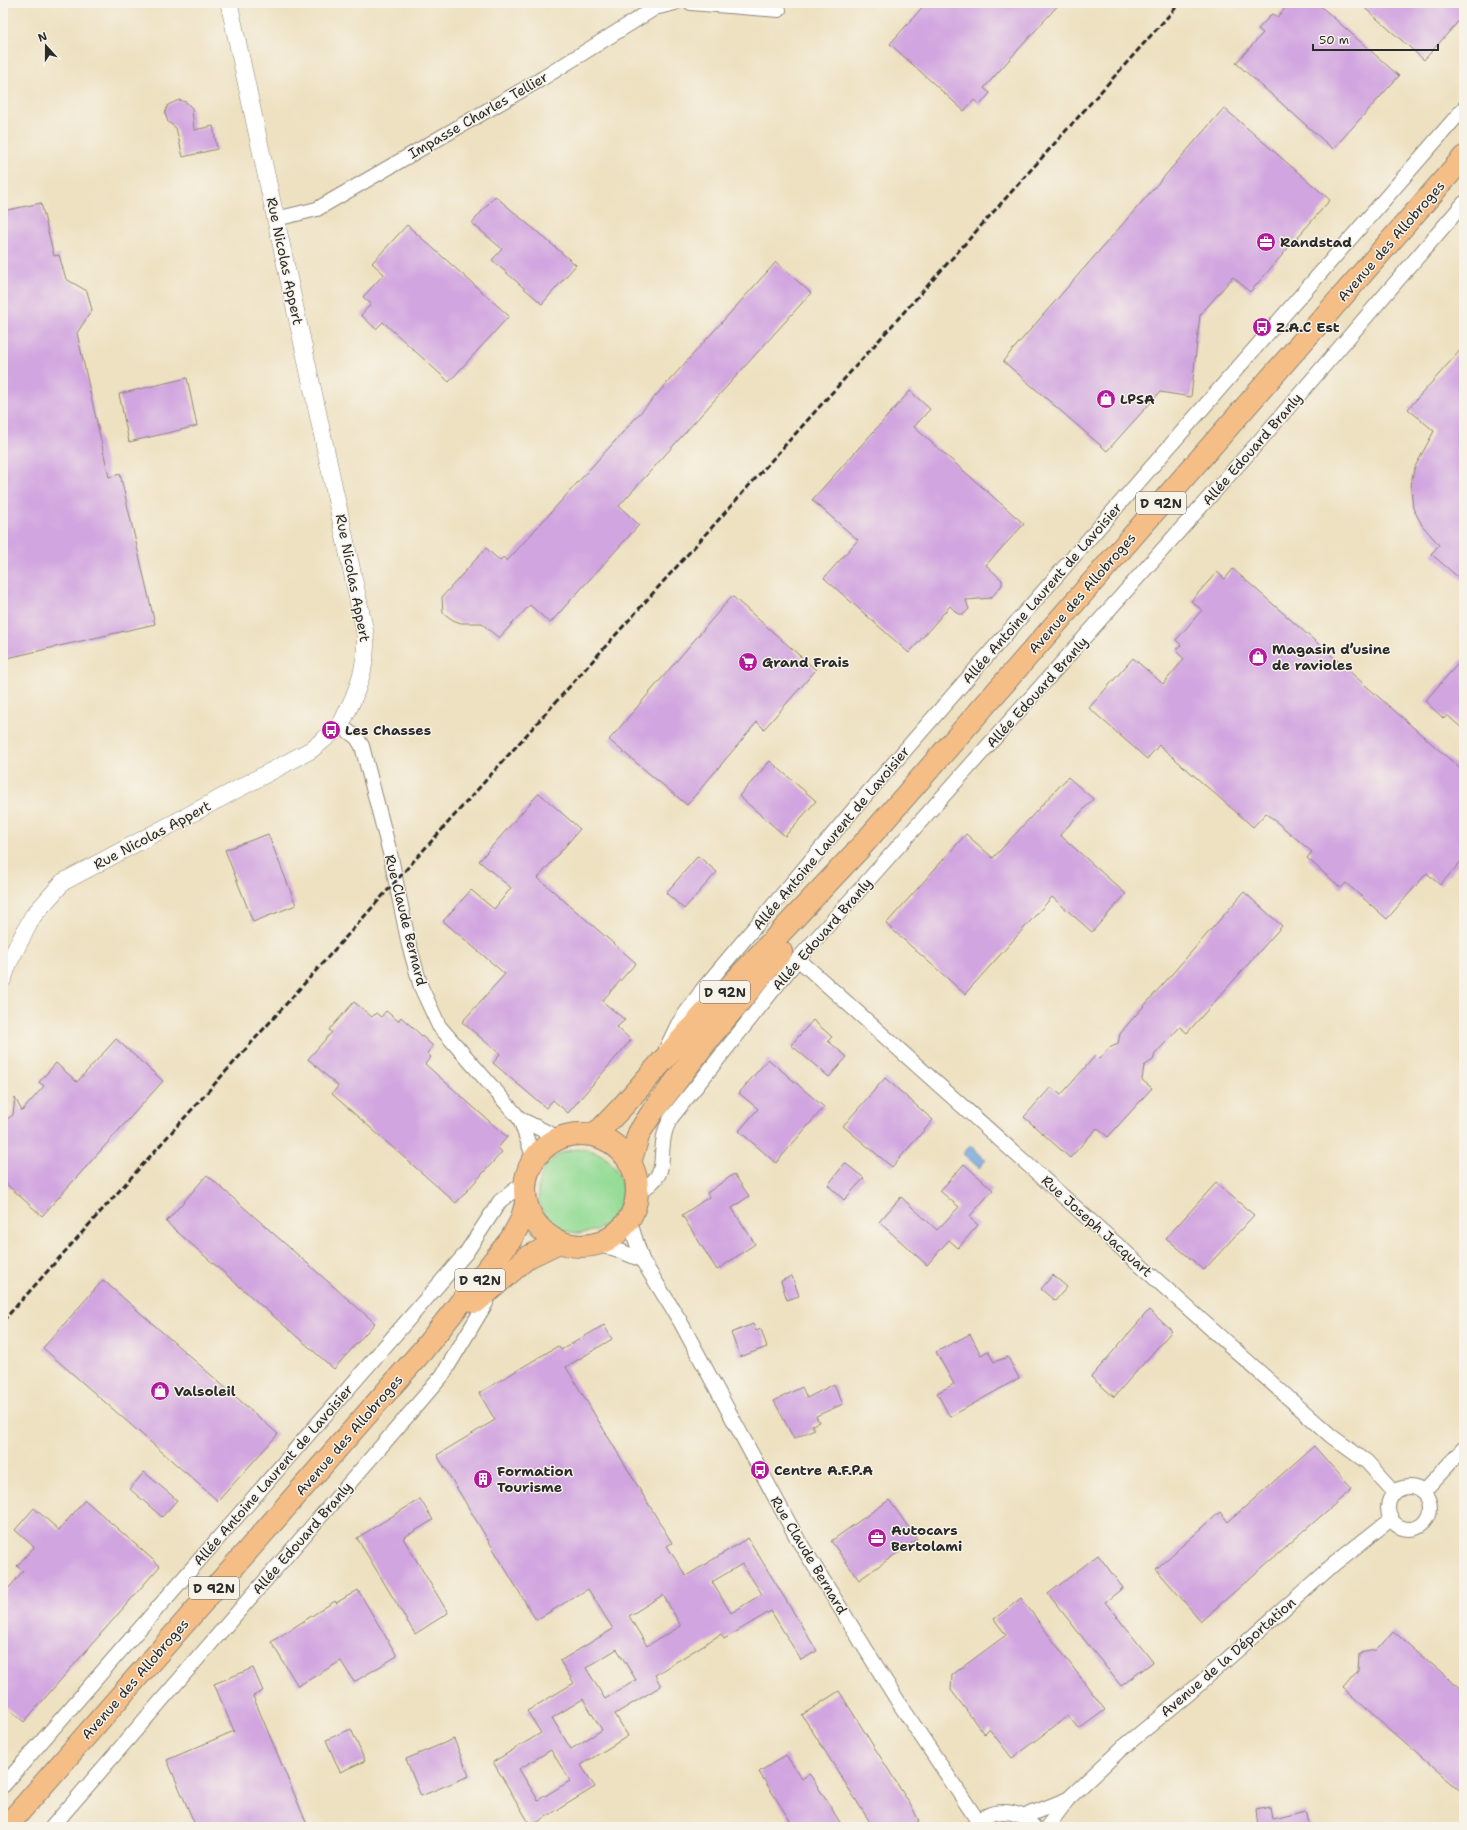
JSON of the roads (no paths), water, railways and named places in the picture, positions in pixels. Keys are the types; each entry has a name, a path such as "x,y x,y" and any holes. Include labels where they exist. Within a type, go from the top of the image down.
{"main road":[{"name":"Avenue des Allobroges","path":"592,1135 601,1129 661,1064 703,1015 859,849 1464,157"},
{"name":"Avenue des Allobroges","path":"630,1163 639,1133 672,1087 708,1039 801,927 859,849"},
{"path":"575,1134 592,1135 607,1140 620,1150 630,1163 636,1177 638,1192 635,1206 629,1219 621,1230 609,1239 596,1245 571,1246 548,1236 538,1227 526,1204 525,1182 528,1170 534,1159 545,1147 559,1138 575,1134"},
{"name":"Avenue des Allobroges","path":"6,1827 423,1350 511,1239 522,1221 526,1204"},
{"name":"Avenue des Allobroges","path":"423,1350 528,1256 559,1242"}],"street":[{"name":"Rue Nicolas Appert","path":"3,979 9,962 33,916 63,882 311,750 340,725 358,690 367,642 229,3"},
{"name":"Impasse Charles Tellier","path":"276,219 317,209 543,78 655,8 676,3"},
{"path":"691,3 779,10"},
{"name":"Allée Antoine Laurent de Lavoisier","path":"661,1064 668,1042 678,1024 702,990 859,803 1464,108"},
{"name":"Allée Edouard Branly","path":"638,1192 651,1184 658,1176 662,1164 665,1132 671,1118 798,959 1262,438 1464,203"},
{"name":"Rue Claude Bernard","path":"340,725 357,738 362,746 390,853 409,945 421,987 438,1026 520,1119 534,1159"},
{"name":"Rue Joseph Jacquart","path":"798,959 1331,1436 1367,1462 1394,1492"},
{"path":"672,1087 686,1057 702,1034 702,990"},
{"name":"Rue Claude Bernard","path":"520,1119 559,1138"},
{"name":"Allée Antoine Laurent de Lavoisier","path":"3,1786 466,1253 500,1201 525,1182"},
{"name":"Rue Claude Bernard","path":"629,1219 642,1260 680,1321 797,1538 976,1824"},
{"path":"596,1245 613,1248 642,1260"},
{"name":"Allée Edouard Branly","path":"52,1827 442,1376 486,1303 486,1293"},
{"path":"1423,1492 1464,1448"},
{"path":"1408,1486 1423,1492 1429,1501 1430,1508 1425,1522 1417,1528 1407,1529 1398,1526 1391,1519 1388,1510 1389,1500 1394,1492 1408,1486"},
{"name":"Avenue de la Déportation","path":"1068,1799 1121,1749 1187,1695 1334,1564 1391,1519"},
{"path":"1023,1817 1068,1799"},
{"path":"1047,1827 1068,1799"},
{"path":"976,1824 986,1815 1005,1811 1023,1817 1034,1827"}],"water":[{"path":"970,1145 986,1160 979,1168 963,1154"}],"railway":[{"path":"3,1321 1180,3"}],"place":[{"name":"Randstad","path":"1266,242"},
{"name":"Z.A.C Est","path":"1262,327"},
{"name":"LPSA","path":"1106,399"},
{"name":"Magasin d’usine de ravioles","path":"1258,657"},
{"name":"Grand Frais","path":"748,662"},
{"name":"Les Chasses","path":"331,730"},
{"name":"Valsoleil","path":"160,1391"},
{"name":"Centre A.F.P.A","path":"760,1470"},
{"name":"Formation Tourisme","path":"483,1479"},
{"name":"Autocars Bertolami","path":"877,1538"}]}
